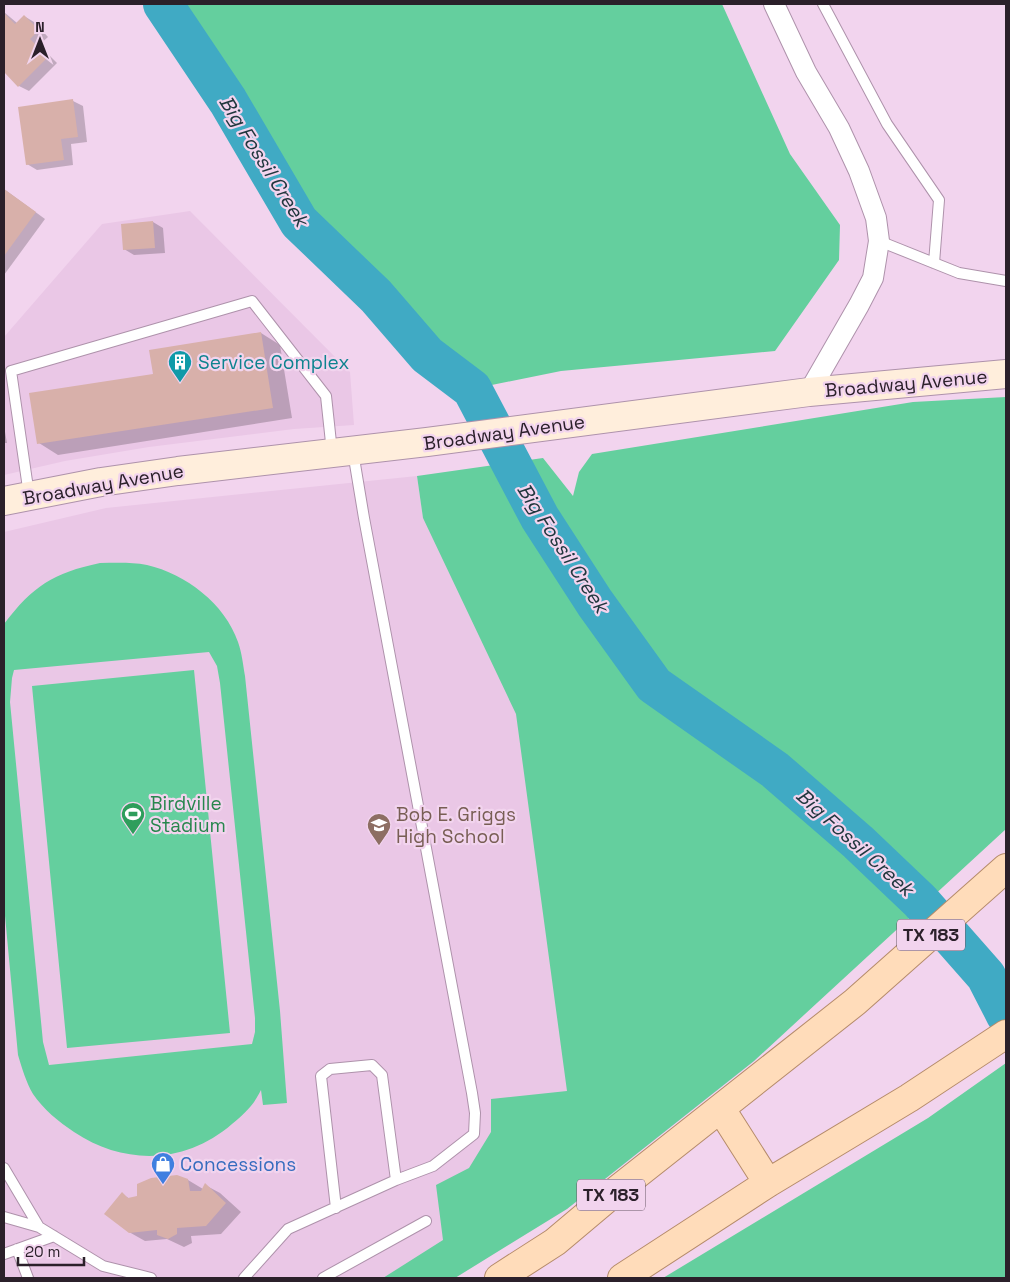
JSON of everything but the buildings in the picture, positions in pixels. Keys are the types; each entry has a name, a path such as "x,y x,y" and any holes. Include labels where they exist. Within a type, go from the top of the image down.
{"main road":[{"name":"Broadway Avenue","path":"16,498 101,482 178,471 427,442 809,392 1006,374"},
{"name":"TX 183","path":"499,1278 555,1242 612,1194 855,1002 1006,868"},
{"path":"622,1278 768,1183 909,1098 1006,1034"},
{"path":"721,1109 768,1183"}],"street":[{"path":"775,4 806,72 840,128 876,218 879,241 873,278 809,392"}],"lane":[{"path":"824,4 888,124 939,200 934,264"},
{"path":"879,241 959,273 1006,281"},
{"path":"16,498 11,371 252,301 326,396 364,518 475,1113 474,1134 433,1166 396,1180 288,1229 244,1278"},
{"path":"336,1208 321,1076 330,1069 372,1065 382,1075 396,1180"},
{"path":"4,1168 39,1227"},
{"path":"4,1218 39,1227 103,1266 151,1278"},
{"path":"322,1278 426,1221"},
{"path":"4,1254 54,1236"},
{"path":"17,1249 28,1278"}],"shaded area":[{"path":"190,211 350,372 354,425 294,429 149,447 65,461 4,475 4,337 102,224"},
{"name":"Bob E. Griggs High School","path":"417,476 423,518 754,1061 567,1209 455,1278 4,1278 4,532 106,508"}],"green space":[{"path":"163,4 722,4 790,154 840,225 839,260 775,351 561,371 472,389 299,222 228,101"},
{"path":"1006,397 1006,829 754,1061 567,1209 455,1278 383,1278 443,1240 436,1185 469,1168 491,1132 491,1099 567,1091 516,714 423,518 417,476 543,458 573,496 579,472 592,454 913,402"},
{"path":"100,563 141,564 162,569 190,583 214,603 232,628 239,646 245,676 280,1011 287,1103 263,1105 261,1090 245,1113 214,1137 195,1147 155,1156 134,1155 114,1151 94,1143 63,1124 33,1094 24,1075 18,1055 4,905 4,624 25,600 45,583 69,571","holes":["209,652 217,666 255,1018 255,1032 252,1044 49,1065 43,1042 10,702 14,670"]},
{"path":"194,670 230,1033 67,1048 32,686"},
{"path":"1006,1063 1006,1278 663,1278 928,1118"}],"waterway":[{"name":"Big Fossil Creek","path":"163,4 228,101 299,222 376,296 427,355 472,389 540,518 595,603 654,685 775,770 858,842 920,901 986,976 1006,1015"}],"place":[{"name":"Service Complex","path":"180,383"},
{"name":"Birdville Stadium","path":"133,835"},
{"name":"Bob E. Griggs High School","path":"379,846"},
{"name":"Concessions","path":"163,1185"}]}
